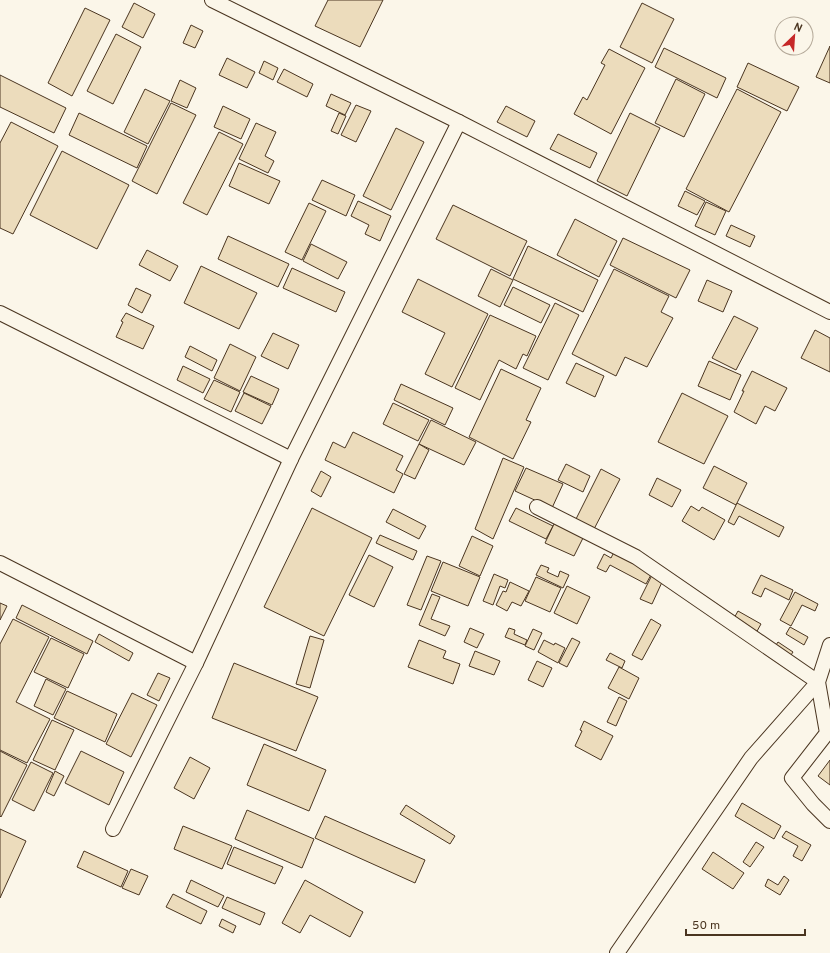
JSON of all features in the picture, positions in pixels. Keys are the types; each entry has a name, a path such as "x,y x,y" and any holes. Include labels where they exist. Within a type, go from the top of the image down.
{"street":[{"path":"212,0 459,122 830,312"},
{"path":"113,829 196,663 291,459 459,122"},
{"path":"0,313 291,459"},
{"path":"537,508 636,556 818,682 827,733 792,778 813,804 830,821"},
{"path":"0,563 196,663"},
{"path":"618,953 751,758 818,682 830,645"}],"building":[{"path":"328,0 383,0 360,47 315,26"},
{"path":"134,3 155,14 143,38 122,27"},
{"path":"642,3 674,19 652,63 620,47"},
{"path":"85,8 110,20 72,96 48,83"},
{"path":"191,25 203,31 195,48 183,43"},
{"path":"116,34 141,47 113,104 87,91"},
{"path":"830,46 830,83 816,77"},
{"path":"664,48 726,78 717,98 655,67"},
{"path":"609,49 645,68 611,134 574,114 583,97 587,100 605,65 601,63"},
{"path":"227,58 255,72 247,88 219,75"},
{"path":"264,61 278,68 273,80 259,73"},
{"path":"748,63 799,87 787,111 737,87"},
{"path":"284,69 313,84 307,97 277,82"},
{"path":"0,75 66,108 54,133 0,107"},
{"path":"676,79 705,94 684,137 655,123"},
{"path":"180,80 196,88 187,108 171,101"},
{"path":"145,89 170,101 148,144 124,132"},
{"path":"737,89 781,112 729,212 686,189"},
{"path":"331,94 351,103 345,115 326,106"},
{"path":"171,103 196,115 157,194 132,181"},
{"path":"356,105 371,111 356,142 341,135"},
{"path":"223,106 250,119 241,139 214,127"},
{"path":"506,106 535,121 527,137 497,122"},
{"path":"79,113 147,146 137,168 69,135"},
{"path":"339,113 346,116 338,134 331,131"},
{"path":"630,113 660,128 627,196 597,181"},
{"path":"11,122 58,146 13,234 0,228 0,143"},
{"path":"256,123 276,132 265,156 274,161 268,173 239,159"},
{"path":"396,128 424,142 391,210 363,196"},
{"path":"219,132 243,144 207,215 183,203"},
{"path":"558,134 597,153 590,168 550,149"},
{"path":"62,151 129,185 97,249 30,215"},
{"path":"239,163 280,181 269,204 229,186"},
{"path":"322,180 355,195 346,216 312,200"},
{"path":"685,191 705,201 697,215 678,206"},
{"path":"358,201 391,216 380,241 365,234 369,225 351,216"},
{"path":"706,202 726,211 715,235 695,226"},
{"path":"309,203 326,211 302,260 285,252"},
{"path":"453,205 527,241 510,276 436,239"},
{"path":"575,219 617,241 599,277 557,255"},
{"path":"731,225 755,236 750,247 726,236"},
{"path":"228,236 289,264 278,287 218,259"},
{"path":"623,238 690,270 676,298 610,265"},
{"path":"311,244 347,262 338,279 303,261"},
{"path":"528,246 598,280 583,312 513,279"},
{"path":"147,250 178,266 170,281 139,265"},
{"path":"201,266 257,293 239,329 184,303"},
{"path":"292,268 345,292 336,312 283,288"},
{"path":"491,269 513,280 500,307 478,296"},
{"path":"614,269 669,296 661,312 673,318 647,367 625,357 616,376 572,354"},
{"path":"418,279 488,314 452,387 425,374 445,333 402,312"},
{"path":"707,280 732,291 723,312 698,301"},
{"path":"513,287 550,305 541,323 504,305"},
{"path":"136,288 151,295 142,313 128,305"},
{"path":"555,303 579,315 548,380 523,368"},
{"path":"126,313 154,326 143,349 116,337 123,322 121,321"},
{"path":"490,315 536,336 527,356 523,354 516,369 499,360 480,400 455,388"},
{"path":"734,316 758,328 736,370 712,358"},
{"path":"815,330 830,338 830,372 801,358"},
{"path":"273,333 299,345 288,369 261,356"},
{"path":"230,344 256,357 240,391 214,378"},
{"path":"190,346 217,360 212,371 185,357"},
{"path":"709,361 741,375 730,400 698,386"},
{"path":"576,363 604,376 595,397 566,383"},
{"path":"183,366 210,379 203,393 177,380"},
{"path":"501,369 541,388 526,420 531,422 513,459 469,437"},
{"path":"752,371 787,388 775,411 765,406 756,424 734,412"},
{"path":"251,376 279,389 272,405 243,392"},
{"path":"214,380 240,392 231,412 204,399"},
{"path":"401,384 453,408 445,425 394,400"},
{"path":"244,393 271,406 262,424 235,411"},
{"path":"682,393 728,416 704,464 658,442"},
{"path":"393,403 429,420 418,441 383,424"},
{"path":"431,420 476,442 464,465 419,444"},
{"path":"353,432 403,456 396,470 403,474 394,493 325,460 333,442 345,448"},
{"path":"419,444 429,450 415,479 404,474"},
{"path":"503,458 524,467 493,539 475,529"},
{"path":"566,464 590,476 583,492 558,480"},
{"path":"714,466 747,483 736,505 703,488"},
{"path":"526,468 563,484 552,508 515,491"},
{"path":"601,469 620,479 593,531 575,521"},
{"path":"321,471 331,477 321,497 311,491"},
{"path":"657,478 681,490 672,507 649,495"},
{"path":"737,503 784,527 779,537 739,516 734,525 728,522"},
{"path":"691,506 699,511 702,507 725,520 714,540 682,521"},
{"path":"312,508 372,538 324,636 264,607"},
{"path":"516,508 553,526 546,539 509,521"},
{"path":"393,509 426,526 419,539 386,522"},
{"path":"555,522 584,536 574,556 545,543"},
{"path":"380,535 417,551 413,560 376,543"},
{"path":"472,536 493,546 480,576 459,566"},
{"path":"614,552 652,573 646,584 610,565 606,572 597,568 604,554 611,558"},
{"path":"369,555 393,567 374,607 349,595"},
{"path":"427,556 441,561 421,610 407,605"},
{"path":"443,562 480,577 468,606 431,591"},
{"path":"541,565 549,568 547,572 558,577 560,571 569,575 563,588 536,575"},
{"path":"494,574 508,580 505,588 500,586 493,605 483,601"},
{"path":"652,575 663,580 652,604 640,599"},
{"path":"761,575 793,590 789,600 765,588 761,597 752,593"},
{"path":"536,577 561,588 550,612 525,601"},
{"path":"510,582 529,591 521,606 512,602 507,611 496,605 503,591 506,592"},
{"path":"567,586 590,597 577,624 554,613"},
{"path":"795,592 818,604 815,611 802,605 791,626 780,620"},
{"path":"432,594 440,597 431,619 450,626 445,636 419,625"},
{"path":"0,603 7,606 0,620"},
{"path":"22,605 93,641 87,654 16,618"},
{"path":"738,611 761,624 756,633 733,620"},
{"path":"13,619 49,637 16,702 50,719 27,763 0,750 0,644"},
{"path":"651,619 661,625 642,660 632,655"},
{"path":"790,627 808,637 804,645 786,634"},
{"path":"470,628 484,634 477,648 464,642"},
{"path":"509,628 515,630 514,634 527,640 525,645 505,637"},
{"path":"533,629 542,633 534,650 525,646"},
{"path":"99,634 133,653 129,661 95,642"},
{"path":"310,636 324,640 310,688 296,684"},
{"path":"51,638 84,654 68,688 34,672"},
{"path":"572,638 580,642 567,667 559,663"},
{"path":"419,640 446,651 443,658 460,664 453,684 408,667"},
{"path":"544,640 565,648 558,663 538,652"},
{"path":"778,642 793,652 789,658 774,648"},
{"path":"475,651 500,661 494,675 469,666"},
{"path":"610,653 625,661 622,668 606,660"},
{"path":"537,661 552,668 543,687 528,680"},
{"path":"234,663 318,697 296,751 212,718"},
{"path":"619,667 639,678 629,699 608,688"},
{"path":"158,673 170,678 159,701 147,695"},
{"path":"46,679 66,689 53,715 34,706"},
{"path":"67,691 117,714 105,742 54,718"},
{"path":"132,693 157,705 131,757 106,744"},
{"path":"619,697 627,701 616,726 607,722"},
{"path":"52,720 74,730 55,770 33,760"},
{"path":"584,721 613,736 601,760 575,746 582,731 580,730"},
{"path":"264,744 326,770 309,811 247,785"},
{"path":"0,751 27,765 1,817 0,816"},
{"path":"81,751 124,772 109,805 65,783"},
{"path":"190,757 210,768 194,799 174,788"},
{"path":"830,760 830,785 818,776"},
{"path":"31,762 53,773 34,811 12,800"},
{"path":"55,771 64,776 54,796 46,792"},
{"path":"742,803 781,826 774,839 735,816"},
{"path":"406,805 455,836 450,844 400,814"},
{"path":"247,810 314,839 302,868 235,839"},
{"path":"325,816 425,860 415,883 315,838"},
{"path":"183,826 232,846 222,869 174,849"},
{"path":"0,829 26,841 0,898"},
{"path":"786,831 811,845 802,861 793,856 798,846 782,837"},
{"path":"756,842 764,847 750,867 743,862"},
{"path":"234,847 283,867 275,884 227,864"},
{"path":"84,851 128,871 121,887 77,867"},
{"path":"713,852 744,873 733,889 702,869"},
{"path":"131,869 148,876 139,895 122,888"},
{"path":"784,876 789,880 780,895 765,886 768,879 778,885"},
{"path":"191,880 224,896 218,907 186,892"},
{"path":"305,880 363,912 350,937 310,915 300,933 282,923"},
{"path":"173,894 207,911 201,924 166,907"},
{"path":"227,897 265,913 260,925 222,908"},
{"path":"222,919 236,926 233,933 219,926"}]}
